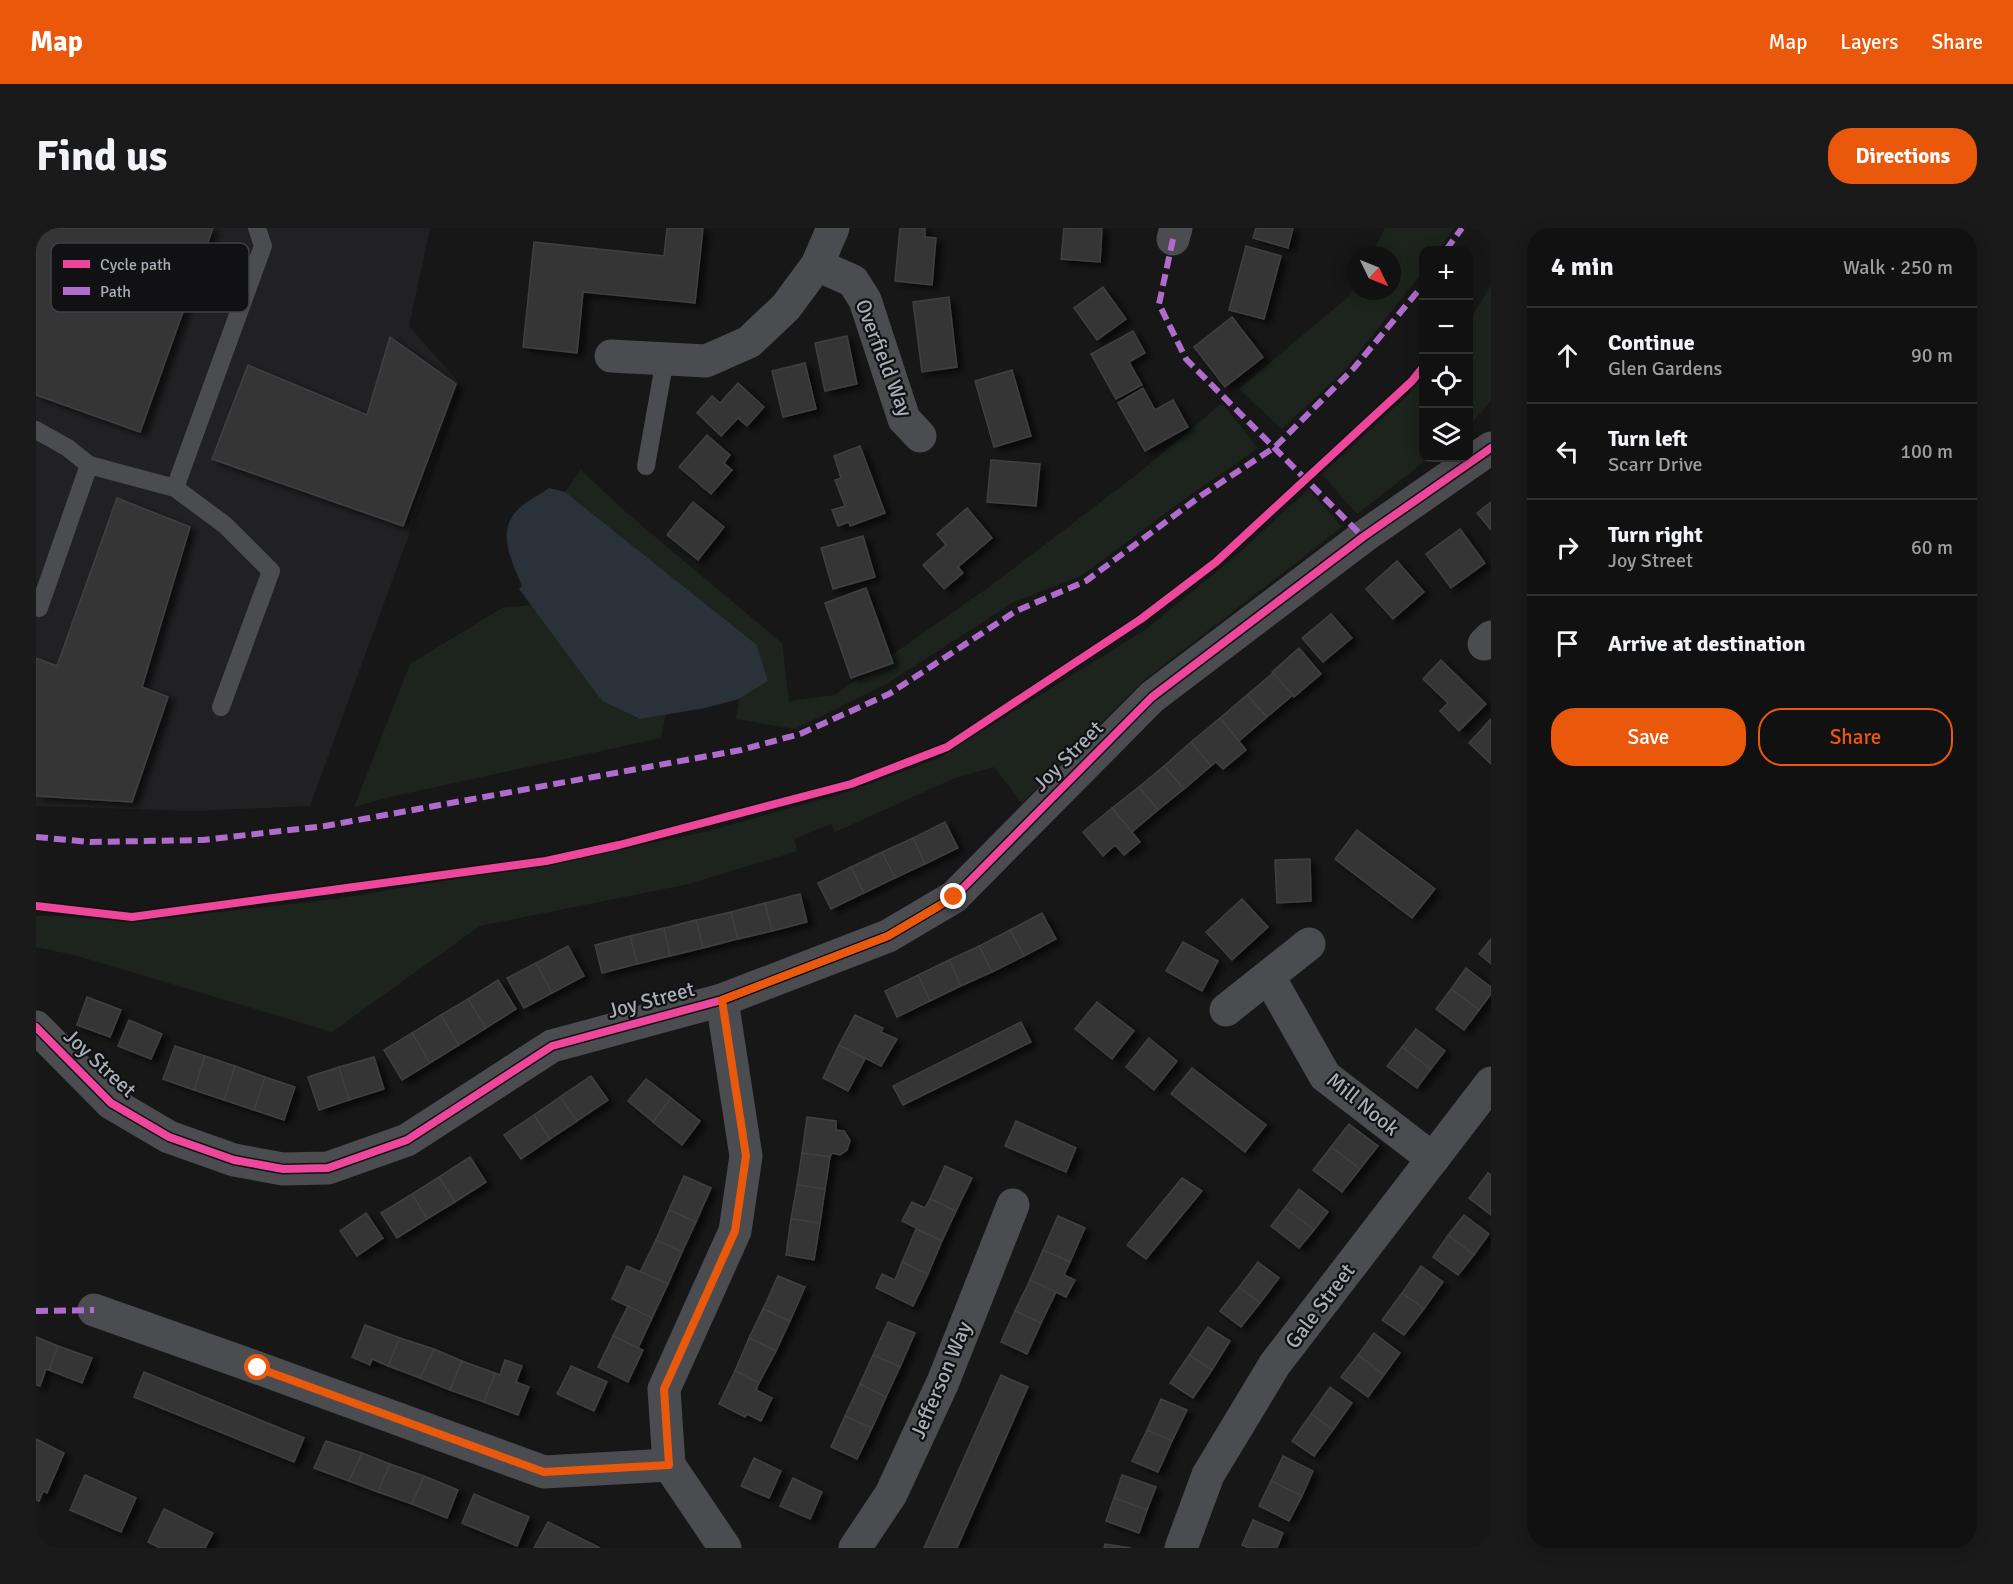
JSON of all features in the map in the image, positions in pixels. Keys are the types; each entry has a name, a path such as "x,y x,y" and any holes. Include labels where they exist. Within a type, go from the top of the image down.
{"street":[{"path":"611,356 706,361 749,342 786,307 817,265 833,228"},
{"name":"Overfield Way","path":"817,265 853,281 866,300 904,419 920,436"},
{"name":"Joy Street","path":"36,1028 111,1103 169,1137 234,1160 283,1169 328,1168 407,1140 552,1046 722,1000 888,936 954,897 1152,697 1363,537 1491,448"},
{"path":"1226,1010 1309,944"},
{"name":"Mill Nook","path":"1269,977 1325,1076 1433,1159"},
{"path":"722,1000 746,1156 735,1231 664,1389 669,1465 725,1548"},
{"name":"Gale Street","path":"1181,1548 1208,1474 1275,1364 1491,1083"},
{"name":"Jefferson Way","path":"855,1548 891,1494 943,1382 1013,1205"},
{"path":"94,1310 544,1472 669,1465"}],"lane":[{"path":"249,284 263,246 257,228"},
{"path":"175,488 239,312"},
{"path":"646,466 665,359"},
{"path":"36,430 68,448 89,465 175,488 225,525 271,571 221,707"},
{"path":"36,607 39,608 89,465"}],"shaded area":[{"path":"36,228 430,228 409,326 459,383 410,532 310,806 194,811 36,806"},
{"path":"1385,228 1454,228 1441,246 1419,246 1419,276 1401,299 1401,246 1376,246"},
{"path":"1491,285 1491,400 1473,422 1473,354 1473,314"},
{"path":"1347,298 1347,300 1400,300 1346,369 1282,429 1239,389"},
{"path":"1419,382 1419,462 1424,462 1357,514 1322,474 1407,396"},
{"path":"1222,403 1258,448 1081,576 1014,602 888,683 795,729 736,719 739,699 768,681 757,645 565,492 581,470 628,514 782,643 789,701 835,695 993,584 1135,476"},
{"path":"549,488 565,492 757,645 768,681 739,699 705,708 640,719 602,701 519,589 522,586 511,560 507,541 509,522 517,510"},
{"path":"1309,489 1342,527 1143,681 1022,803 994,767 955,778 835,832 831,824 794,839 797,851 689,884 480,926 332,1032 78,956 36,947 36,916 132,922 336,899 562,861 705,832 841,794 937,759 1145,630 1231,560"},
{"path":"532,605 602,701 639,719 666,714 661,738 390,797 354,807 410,664 502,608"}],"building":[{"path":"36,228 213,228 208,243 51,243 51,312 183,312 140,432 36,395"},
{"path":"667,228 703,228 695,303 583,292 577,353 523,347 534,242 664,256"},
{"path":"900,228 925,228 925,237 936,238 932,285 895,281"},
{"path":"1064,228 1102,228 1100,262 1061,259"},
{"path":"1256,228 1293,228 1288,248 1253,238"},
{"path":"1246,246 1281,256 1264,319 1229,310"},
{"path":"1103,287 1126,319 1097,340 1074,308"},
{"path":"949,297 957,367 922,372 913,302"},
{"path":"1232,317 1263,357 1225,387 1194,347"},
{"path":"1133,331 1145,353 1129,362 1142,385 1116,399 1091,354"},
{"path":"847,336 857,384 825,391 815,343"},
{"path":"390,337 456,384 403,526 212,459 248,365 367,415"},
{"path":"805,363 816,409 783,417 772,371"},
{"path":"1012,370 1031,436 994,447 975,381"},
{"path":"738,383 764,407 747,426 738,418 721,436 697,413 712,396 720,403"},
{"path":"1143,388 1155,410 1173,400 1188,427 1145,451 1118,403"},
{"path":"707,435 730,455 724,463 732,470 711,494 679,467"},
{"path":"860,446 885,513 850,526 849,522 838,526 832,510 845,506 835,480 841,478 834,456"},
{"path":"991,460 1040,464 1036,506 987,502"},
{"path":"117,498 190,527 142,687 168,697 132,802 36,796 36,658 57,666"},
{"path":"693,502 724,527 698,560 667,535"},
{"path":"1491,502 1491,530 1477,513"},
{"path":"967,508 992,538 958,567 963,573 944,589 923,565 946,545 937,534"},
{"path":"1460,529 1485,563 1451,588 1426,554"},
{"path":"863,536 875,577 833,589 821,548"},
{"path":"1397,561 1424,592 1393,619 1366,589"},
{"path":"866,588 893,663 851,678 825,603"},
{"path":"1331,614 1352,638 1323,662 1302,638"},
{"path":"1299,648 1321,674 1294,697 1272,672"},
{"path":"1441,660 1486,704 1459,731 1440,711 1448,703 1423,679"},
{"path":"1273,673 1293,695 1267,717 1247,695"},
{"path":"1247,695 1267,717 1239,741 1220,718"},
{"path":"1220,718 1246,750 1223,769 1216,762 1211,766 1191,742"},
{"path":"1491,719 1491,764 1469,743"},
{"path":"1191,742 1211,766 1184,789 1164,766"},
{"path":"1164,766 1184,789 1158,810 1139,787"},
{"path":"1139,787 1158,810 1132,832 1112,808"},
{"path":"1112,808 1140,842 1124,855 1115,845 1103,856 1083,832"},
{"path":"945,822 958,848 925,864 913,838"},
{"path":"1357,830 1435,889 1412,918 1335,859"},
{"path":"913,838 925,864 895,878 882,852"},
{"path":"882,852 895,878 864,893 851,867"},
{"path":"1310,859 1311,901 1277,903 1275,860"},
{"path":"851,867 864,893 831,909 818,883"},
{"path":"800,894 807,922 772,931 765,903"},
{"path":"1242,899 1268,927 1232,960 1206,932"},
{"path":"765,903 772,931 738,939 731,912"},
{"path":"731,912 738,939 703,948 696,920"},
{"path":"1042,913 1056,939 1024,956 1010,930"},
{"path":"696,920 703,948 670,956 664,928"},
{"path":"664,928 670,956 637,964 630,936"},
{"path":"1010,930 1024,956 992,972 979,946"},
{"path":"630,936 637,964 602,973 595,945"},
{"path":"1491,939 1491,964 1479,954"},
{"path":"1183,942 1218,961 1202,991 1166,971"},
{"path":"568,946 584,976 552,993 536,963"},
{"path":"979,946 992,972 961,986 949,960"},
{"path":"949,960 961,986 930,1001 918,975"},
{"path":"536,963 552,993 524,1008 507,978"},
{"path":"1466,968 1491,987 1491,994 1479,1010 1451,989"},
{"path":"918,975 930,1001 897,1017 885,991"},
{"path":"498,980 516,1009 486,1028 468,999"},
{"path":"1451,989 1479,1010 1464,1030 1436,1009"},
{"path":"87,997 121,1010 110,1037 77,1025"},
{"path":"468,999 486,1028 459,1045 441,1015"},
{"path":"1097,1002 1134,1031 1112,1059 1075,1029"},
{"path":"441,1015 459,1045 430,1063 412,1033"},
{"path":"855,1015 883,1028 881,1032 897,1039 881,1066 839,1045"},
{"path":"129,1020 162,1034 151,1059 118,1046"},
{"path":"1021,1022 1031,1042 903,1105 893,1086"},
{"path":"1416,1029 1445,1051 1431,1069 1402,1047"},
{"path":"412,1033 430,1063 402,1080 384,1050"},
{"path":"1149,1038 1177,1061 1154,1090 1126,1067"},
{"path":"839,1045 865,1059 848,1091 823,1078"},
{"path":"175,1046 205,1056 194,1090 163,1079"},
{"path":"1402,1047 1431,1069 1417,1088 1387,1066"},
{"path":"205,1056 235,1066 224,1100 194,1090"},
{"path":"374,1057 384,1089 349,1100 339,1067"},
{"path":"235,1066 265,1077 254,1110 224,1100"},
{"path":"339,1067 349,1100 319,1110 308,1077"},
{"path":"1192,1068 1266,1125 1245,1152 1171,1094"},
{"path":"591,1076 608,1100 577,1121 560,1097"},
{"path":"265,1077 295,1087 284,1120 254,1110"},
{"path":"646,1079 671,1098 653,1122 628,1101"},
{"path":"560,1097 577,1121 550,1139 534,1115"},
{"path":"671,1098 700,1121 682,1145 653,1122"},
{"path":"534,1115 550,1139 521,1159 504,1135"},
{"path":"807,1117 836,1121 836,1130 844,1131 850,1140 847,1150 840,1155 832,1153 830,1157 802,1153"},
{"path":"1016,1121 1076,1148 1066,1172 1005,1146"},
{"path":"1349,1124 1378,1146 1360,1169 1331,1147"},
{"path":"1331,1147 1360,1169 1342,1192 1313,1170"},
{"path":"802,1153 830,1157 825,1189 797,1185"},
{"path":"470,1157 486,1182 455,1202 439,1177"},
{"path":"945,1166 972,1178 956,1211 930,1199"},
{"path":"1488,1173 1491,1175 1491,1215 1469,1198"},
{"path":"684,1176 711,1188 696,1222 669,1210"},
{"path":"439,1177 455,1202 427,1219 412,1194"},
{"path":"1182,1178 1202,1191 1146,1259 1127,1245"},
{"path":"797,1185 825,1189 820,1223 791,1219"},
{"path":"1299,1189 1328,1212 1314,1230 1285,1208"},
{"path":"412,1194 427,1219 397,1238 381,1213"},
{"path":"930,1199 956,1211 942,1241 902,1221 912,1202 925,1208"},
{"path":"1285,1208 1314,1230 1299,1248 1271,1226"},
{"path":"669,1210 696,1222 682,1252 656,1240"},
{"path":"366,1213 383,1238 357,1256 340,1231"},
{"path":"1464,1215 1489,1234 1474,1255 1448,1235"},
{"path":"1058,1216 1085,1228 1070,1262 1043,1250"},
{"path":"791,1219 820,1223 814,1260 786,1255"},
{"path":"916,1229 942,1241 928,1274 902,1262"},
{"path":"1448,1235 1474,1255 1458,1275 1433,1257"},
{"path":"656,1240 682,1252 668,1284 640,1272"},
{"path":"1043,1250 1070,1262 1064,1275 1075,1280 1066,1297 1030,1280"},
{"path":"902,1262 928,1274 913,1306 876,1288 882,1274 895,1280"},
{"path":"1258,1262 1279,1278 1260,1303 1239,1287"},
{"path":"627,1266 668,1284 652,1318 612,1299"},
{"path":"1421,1266 1443,1282 1424,1309 1402,1293"},
{"path":"778,1276 805,1287 790,1321 763,1309"},
{"path":"1030,1280 1056,1292 1041,1323 1015,1311"},
{"path":"1239,1287 1260,1303 1241,1327 1220,1311"},
{"path":"1402,1293 1424,1309 1404,1335 1382,1320"},
{"path":"628,1306 652,1318 638,1348 613,1336"},
{"path":"763,1309 790,1321 776,1351 749,1338"},
{"path":"1015,1311 1041,1323 1027,1354 1001,1342"},
{"path":"888,1322 915,1333 900,1367 873,1355"},
{"path":"365,1325 400,1338 388,1366 372,1359 370,1365 352,1357"},
{"path":"1208,1327 1230,1341 1212,1370 1189,1355"},
{"path":"1374,1333 1400,1353 1384,1375 1358,1355"},
{"path":"613,1336 643,1350 628,1382 598,1367"},
{"path":"36,1337 58,1346 40,1386 36,1385"},
{"path":"400,1338 434,1349 420,1378 388,1366"},
{"path":"749,1338 776,1351 759,1383 735,1371"},
{"path":"58,1346 92,1358 82,1383 49,1370"},
{"path":"434,1349 462,1361 450,1390 420,1378"},
{"path":"873,1355 900,1367 886,1397 860,1384"},
{"path":"1189,1355 1212,1370 1193,1398 1170,1383"},
{"path":"1358,1355 1384,1375 1368,1397 1341,1377"},
{"path":"505,1360 522,1366 516,1382 529,1387 518,1415 484,1402 495,1373 500,1375"},
{"path":"462,1361 495,1373 484,1402 450,1390"},
{"path":"571,1366 607,1382 594,1411 557,1394"},
{"path":"735,1371 759,1383 756,1390 772,1398 761,1421 747,1414 745,1417 719,1404"},
{"path":"144,1372 304,1438 294,1462 134,1397"},
{"path":"1001,1375 1028,1387 957,1548 924,1548"},
{"path":"860,1384 886,1397 872,1428 845,1416"},
{"path":"1330,1387 1352,1403 1333,1430 1311,1414"},
{"path":"1161,1399 1187,1410 1172,1441 1147,1430"},
{"path":"1311,1414 1333,1430 1314,1456 1292,1441"},
{"path":"845,1416 872,1428 857,1459 831,1447"},
{"path":"1147,1430 1172,1441 1158,1472 1132,1461"},
{"path":"36,1439 64,1453 47,1493 43,1491 39,1501 36,1500"},
{"path":"326,1441 362,1453 349,1481 314,1468"},
{"path":"362,1453 390,1464 378,1492 349,1481"},
{"path":"1283,1456 1313,1471 1302,1496 1271,1481"},
{"path":"754,1458 781,1471 769,1498 741,1486"},
{"path":"390,1464 424,1476 412,1504 378,1492"},
{"path":"85,1475 136,1498 121,1532 70,1510"},
{"path":"1122,1475 1156,1487 1147,1510 1114,1498"},
{"path":"424,1476 458,1490 447,1518 412,1504"},
{"path":"793,1478 822,1492 810,1519 780,1506"},
{"path":"1271,1481 1302,1496 1289,1521 1259,1506"},
{"path":"474,1494 529,1517 517,1546 462,1523"},
{"path":"1114,1498 1147,1510 1139,1533 1106,1521"},
{"path":"164,1509 213,1533 205,1548 160,1548 148,1542"},
{"path":"1253,1520 1283,1533 1277,1548 1249,1548 1242,1545"},
{"path":"548,1522 600,1548 534,1548"},
{"path":"1105,1544 1131,1548 1104,1548"}],"marked path":[{"path":"1449,246 1462,228"},
{"path":"1173,239 1159,304 1186,359 1363,537"},
{"path":"36,837 90,842 203,840 325,826 741,750 800,734 889,694 1016,611 1086,581 1202,495 1275,447 1354,368 1419,290"},
{"path":"36,1311 94,1310"}],"cycle path":[{"path":"36,906 132,917 546,861 619,845 851,784 947,747 1141,619 1216,562 1419,372"},
{"path":"36,1027 111,1103 169,1137 234,1160 283,1169 328,1168 407,1140 552,1046 722,1000 888,936 954,897 1152,697 1363,537 1491,448"}],"route":[{"path":"258,1368 544,1472 669,1465 664,1389 735,1231 746,1156 722,1000 888,936 954,897"}]}
